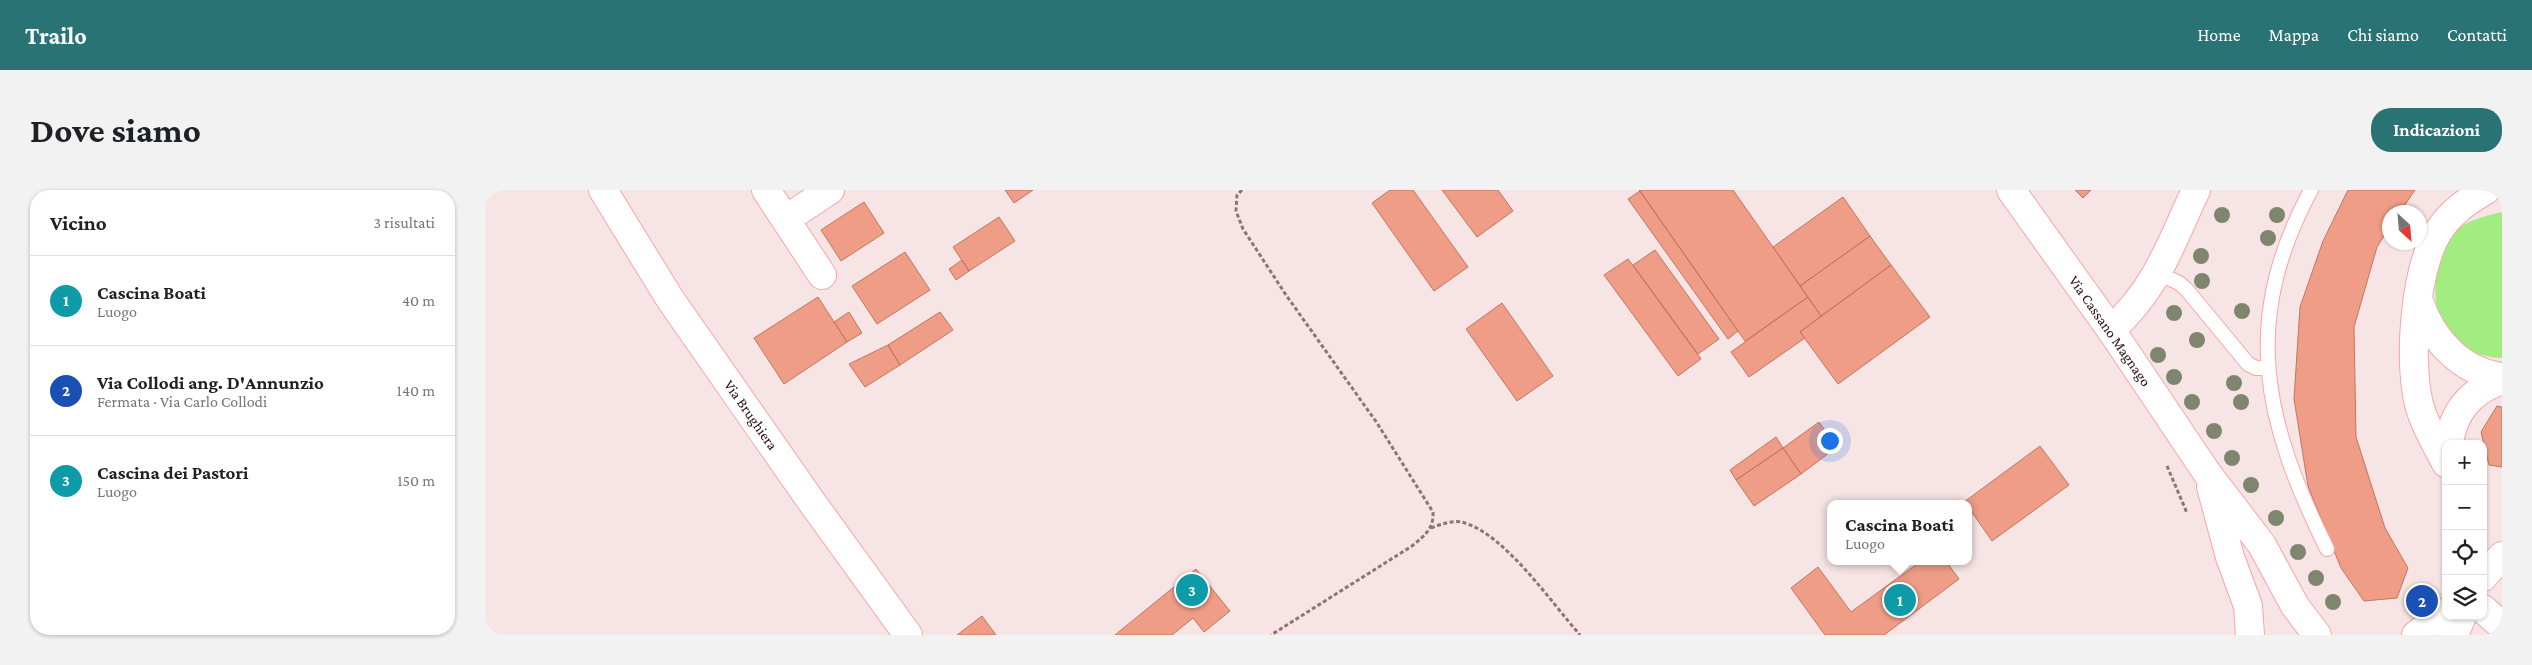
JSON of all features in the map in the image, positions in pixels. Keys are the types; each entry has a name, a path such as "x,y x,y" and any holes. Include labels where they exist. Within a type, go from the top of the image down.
{"street":[{"name":"Via Brughiera","path":"603,190 670,299 811,501 908,635"},
{"path":"766,190 822,275"},
{"path":"785,219 830,190"},
{"name":"Via Cassano Magnago","path":"2011,190 2111,330 2207,473 2262,545 2295,606 2317,635"},
{"path":"2111,330 2144,296 2158,273 2196,190"},
{"path":"2442,456 2429,432 2417,396 2414,346 2419,300 2425,266 2437,234 2455,211 2486,190"},
{"path":"2419,300 2429,326 2446,348 2458,359 2481,372 2502,379"},
{"path":"2450,440 2454,423 2468,398 2478,390 2502,379"},
{"name":"Via Cassano Magnago","path":"2207,473 2230,557 2248,606 2250,635"},
{"path":"2487,613 2502,626"},
{"path":"2416,635 2442,615"},
{"path":"2454,635 2460,620"}],"lane":[{"path":"2311,190 2292,226 2277,274 2267,330 2267,368 2275,414 2286,452 2312,520 2327,549"},
{"path":"2158,273 2179,283 2187,290 2248,364 2257,368 2267,368"}],"path":[{"path":"1242,190 1237,195 1236,211 1243,229 1286,296 1377,423 1426,497 1433,512 1434,522 1431,528 1412,546 1271,635"},
{"path":"1431,528 1447,522 1463,522 1480,529 1515,559 1580,635"}],"green space":[{"path":"2502,212 2502,358 2484,356 2456,342 2446,331 2440,317 2436,302 2435,286 2440,259 2450,236 2470,222"}],"building":[{"path":"1005,190 1033,190 1014,203"},
{"path":"1390,190 1413,190 1468,267 1434,291 1372,203"},
{"path":"1442,190 1498,190 1513,211 1477,237"},
{"path":"1639,190 1733,190 1808,297 1745,341"},
{"path":"2075,190 2091,190 2083,198"},
{"path":"2348,190 2415,190 2405,205 2382,205 2382,239 2377,247 2354,327 2356,437 2385,528 2408,568 2397,598 2364,601 2341,568 2308,486 2294,399 2300,307 2323,241"},
{"path":"1640,191 1738,331 1728,339 1628,199"},
{"path":"1843,197 1870,236 1800,286 1773,247"},
{"path":"864,202 884,233 841,261 821,230"},
{"path":"999,217 1015,241 969,271 953,247"},
{"path":"1870,236 1891,265 1821,316 1800,286"},
{"path":"1655,250 1719,339 1698,354 1633,265"},
{"path":"905,252 930,290 877,324 852,286"},
{"path":"1628,259 1701,359 1678,376 1604,275"},
{"path":"962,260 969,271 956,280 949,269"},
{"path":"1891,265 1930,317 1838,384 1800,332"},
{"path":"818,297 847,342 784,384 754,338"},
{"path":"1808,297 1821,316 1800,332 1805,338 1749,377 1731,352"},
{"path":"1502,303 1553,376 1517,401 1466,329"},
{"path":"849,312 862,333 847,342 834,322"},
{"path":"940,312 953,330 900,365 888,345"},
{"path":"888,345 900,365 865,387 849,364"},
{"path":"2497,406 2502,407 2502,467 2489,465 2487,440 2483,440 2481,432"},
{"path":"1819,422 1837,447 1801,474 1783,448"},
{"path":"1776,437 1783,448 1736,480 1730,470"},
{"path":"2040,446 2069,485 1992,541 1972,512 1972,500 1967,500"},
{"path":"1783,448 1801,474 1754,506 1736,480"},
{"path":"1916,565 1949,565 1959,579 1884,635 1825,635 1791,588 1818,567 1851,612"},
{"path":"1196,569 1230,611 1204,632 1193,618 1172,635 1115,635"},
{"path":"982,616 996,635 957,635"}],"place":[{"name":"Cascina dei Pastori","path":"1192,590"},
{"name":"Cascina Boati","path":"1900,600"},
{"name":"Via Collodi ang. D'Annunzio","path":"2422,601"}]}
